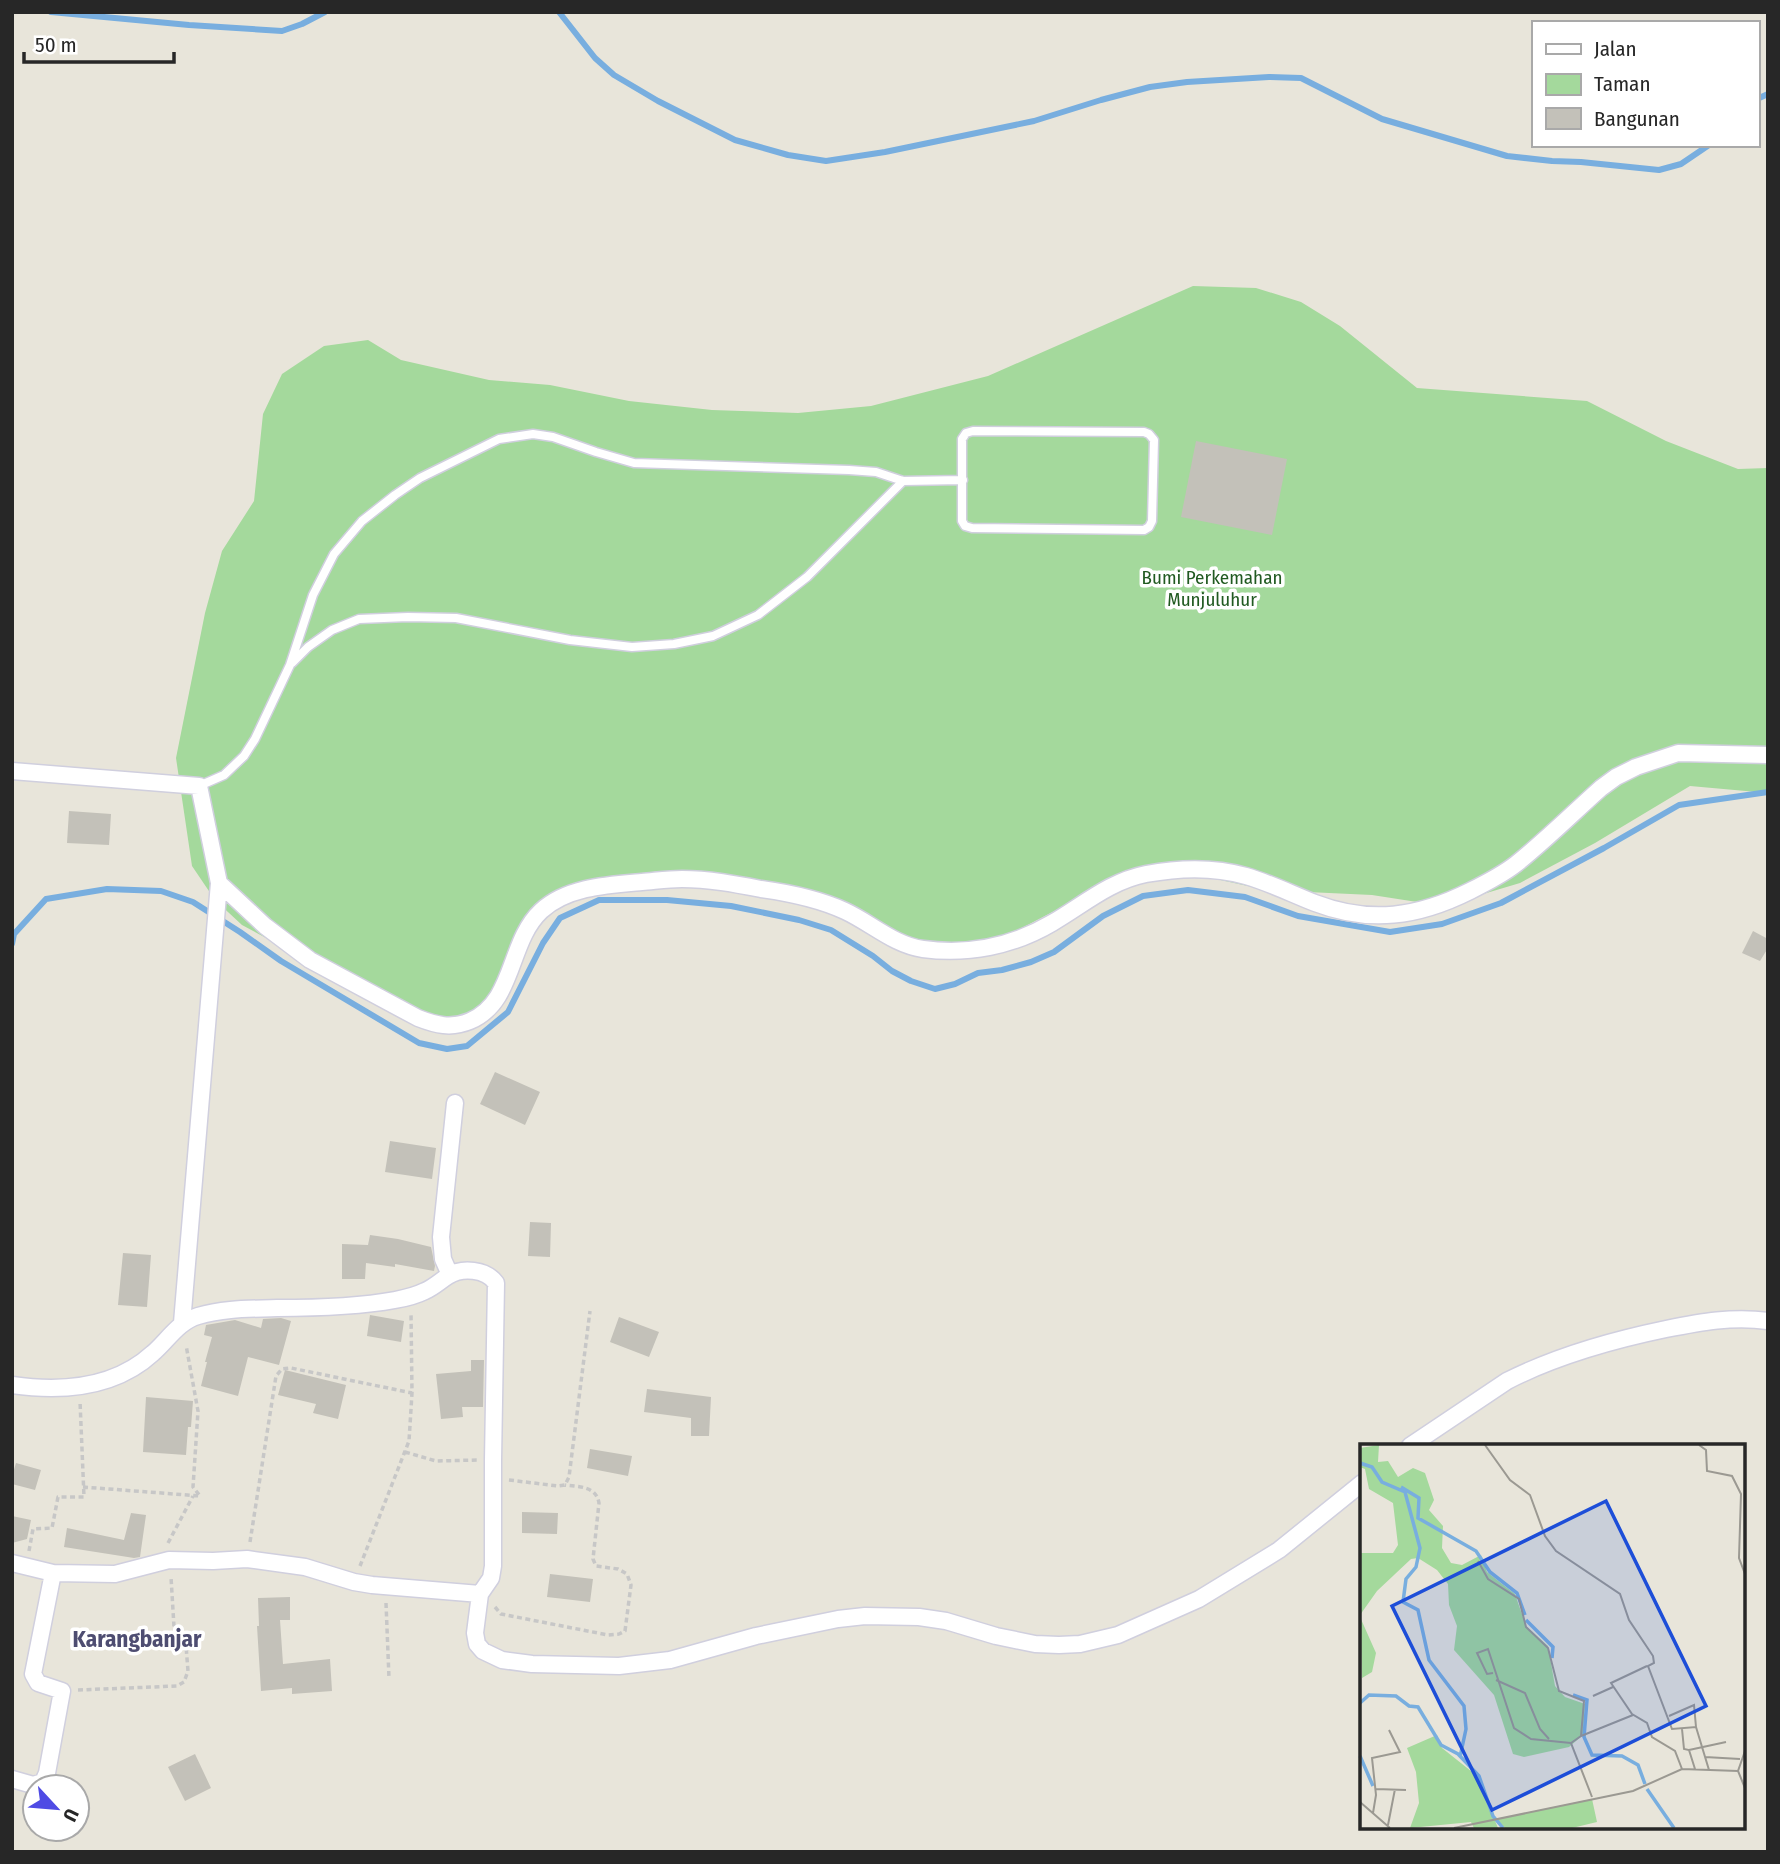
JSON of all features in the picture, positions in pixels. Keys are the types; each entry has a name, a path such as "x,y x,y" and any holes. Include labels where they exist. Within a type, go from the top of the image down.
{"street":[{"path":"219,891 310,960 418,1018 449,1026 475,1019 488,1010 499,997 521,942 538,913 569,894 605,886 676,879 708,879 791,894 847,912 893,939 920,949 952,951 1005,944 1030,935 1119,882 1145,874 1170,871 1225,872 1244,876 1345,913 1395,915 1451,901 1492,880 1515,865 1601,788 1636,767 1678,753 1768,755"},
{"path":"12,771 199,786 219,891 182,1323"},
{"path":"450,1275 443,1259 441,1237 455,1103"},
{"path":"12,1385 39,1389 79,1387 112,1378 132,1369 152,1354 182,1323 219,1310 375,1304 411,1297 435,1286 450,1275 473,1271 491,1275 496,1283 493,1566 491,1578 480,1594 475,1633 477,1644 483,1651 502,1660 531,1664 619,1666 670,1660 756,1636 865,1616 919,1617 946,1621 1035,1644 1080,1643 1118,1635 1199,1599 1279,1550 1360,1485"},
{"path":"1413,1444 1520,1374 1600,1345 1624,1337 1706,1321 1745,1318 1768,1321"},
{"path":"20,1565 53,1573 115,1574 163,1562 247,1559 305,1567 354,1582 386,1587 480,1594"},
{"path":"12,1779 33,1785 43,1782 47,1773 62,1691 38,1683 33,1674 53,1573"}],"lane":[{"path":"972,431 1144,432 1154,440 1152,521 1144,530 972,528 965,526 962,521 963,480 962,439 972,431"},
{"path":"199,786 224,775 255,739 290,665 313,595 334,554 362,521 420,478 499,439 533,434 552,437 634,463 876,472 903,481 963,480"},
{"path":"290,665 331,630 359,619 456,618 570,640 632,647 674,644 713,636 758,615 799,584 903,481"}],"path":[{"path":"354,1582 409,1441 412,1393 411,1297"},
{"path":"565,1485 569,1477 590,1311"},
{"path":"83,1486 200,1496 193,1487 198,1411 182,1323"},
{"path":"247,1559 276,1376 282,1368 412,1393"},
{"path":"20,1565 33,1529 52,1528 58,1497 84,1497 79,1387"},
{"path":"404,1452 436,1461 493,1468 509,1480 592,1489 598,1494 599,1503 593,1559 596,1566 618,1569 628,1574 631,1585 625,1631 608,1635 501,1614 480,1594"},
{"path":"62,1691 177,1686 184,1682 188,1671 186,1633 174,1627 163,1562 193,1496"},
{"path":"386,1587 388,1678"}],"green space":[{"name":"Bumi Perkemahan Munjuluhur","path":"1193,286 1256,288 1301,302 1340,326 1417,388 1587,401 1666,441 1738,469 1768,468 1768,793 1690,786 1595,843 1520,883 1443,906 1372,895 1266,890 1175,870 1089,893 964,958 906,948 777,888 658,871 562,894 545,902 492,997 470,1018 427,1025 242,925 215,900 192,866 176,758 205,613 222,551 254,501 263,414 282,374 324,346 368,340 401,360 489,380 550,385 629,401 712,410 798,413 871,406 988,376"}],"building":[{"path":"1196,441 1287,459 1272,535 1181,517"},
{"path":"69,811 111,814 109,845 67,843"},
{"path":"1753,931 1768,939 1768,948 1760,961 1742,953"},
{"path":"495,1072 540,1092 525,1125 480,1104"},
{"path":"390,1141 436,1148 432,1179 385,1172"},
{"path":"530,1222 551,1223 550,1257 528,1256"},
{"path":"370,1235 431,1247 434,1271 395,1264 395,1267 366,1263 365,1279 342,1279 342,1244 368,1245"},
{"path":"123,1253 151,1255 147,1307 118,1305"},
{"path":"370,1315 404,1321 401,1342 367,1336"},
{"path":"619,1317 659,1332 649,1357 610,1342"},
{"path":"281,1318 291,1321 279,1365 248,1357 238,1396 201,1386 212,1337 204,1335 206,1325 235,1320 261,1328 263,1319"},
{"path":"471,1360 484,1360 483,1407 462,1407 463,1417 441,1419 436,1374 471,1371"},
{"path":"285,1370 346,1385 338,1419 313,1413 316,1404 278,1395"},
{"path":"647,1389 711,1397 709,1436 691,1436 691,1418 644,1412"},
{"path":"146,1397 193,1401 186,1455 143,1452"},
{"path":"590,1449 632,1456 628,1476 587,1468"},
{"path":"16,1463 41,1470 35,1490 12,1484"},
{"path":"522,1512 558,1513 557,1534 522,1533"},
{"path":"131,1513 146,1515 140,1557 64,1547 67,1528 124,1540"},
{"path":"12,1516 31,1520 27,1539 12,1543"},
{"path":"550,1574 593,1579 590,1602 547,1597"},
{"path":"290,1597 290,1620 280,1620 283,1664 330,1659 332,1691 292,1694 292,1688 261,1691 258,1598"},
{"path":"195,1754 211,1788 185,1801 168,1767"}],"waterway":[{"path":"51,12 282,31 325,12"},
{"path":"559,12 595,58 614,75 658,101 735,140 788,155 826,161 885,152 1034,121 1150,87 1269,77 1301,78 1382,119 1507,156 1659,170 1681,164 1706,147"},
{"path":"1759,98 1768,94"},
{"path":"12,944 14,934 46,899 107,889 161,891 193,902 281,961 419,1043 447,1049 467,1046 508,1012 543,943 560,918 599,900 667,900 731,906 799,920 831,930 892,971 935,989 955,984 978,973 1031,962 1054,952 1103,916 1143,896 1188,890 1245,897 1298,916 1390,932 1442,924 1501,903 1679,805 1768,792"}],"district":[{"name":"Karangbanjar","path":"137,1639"}]}
